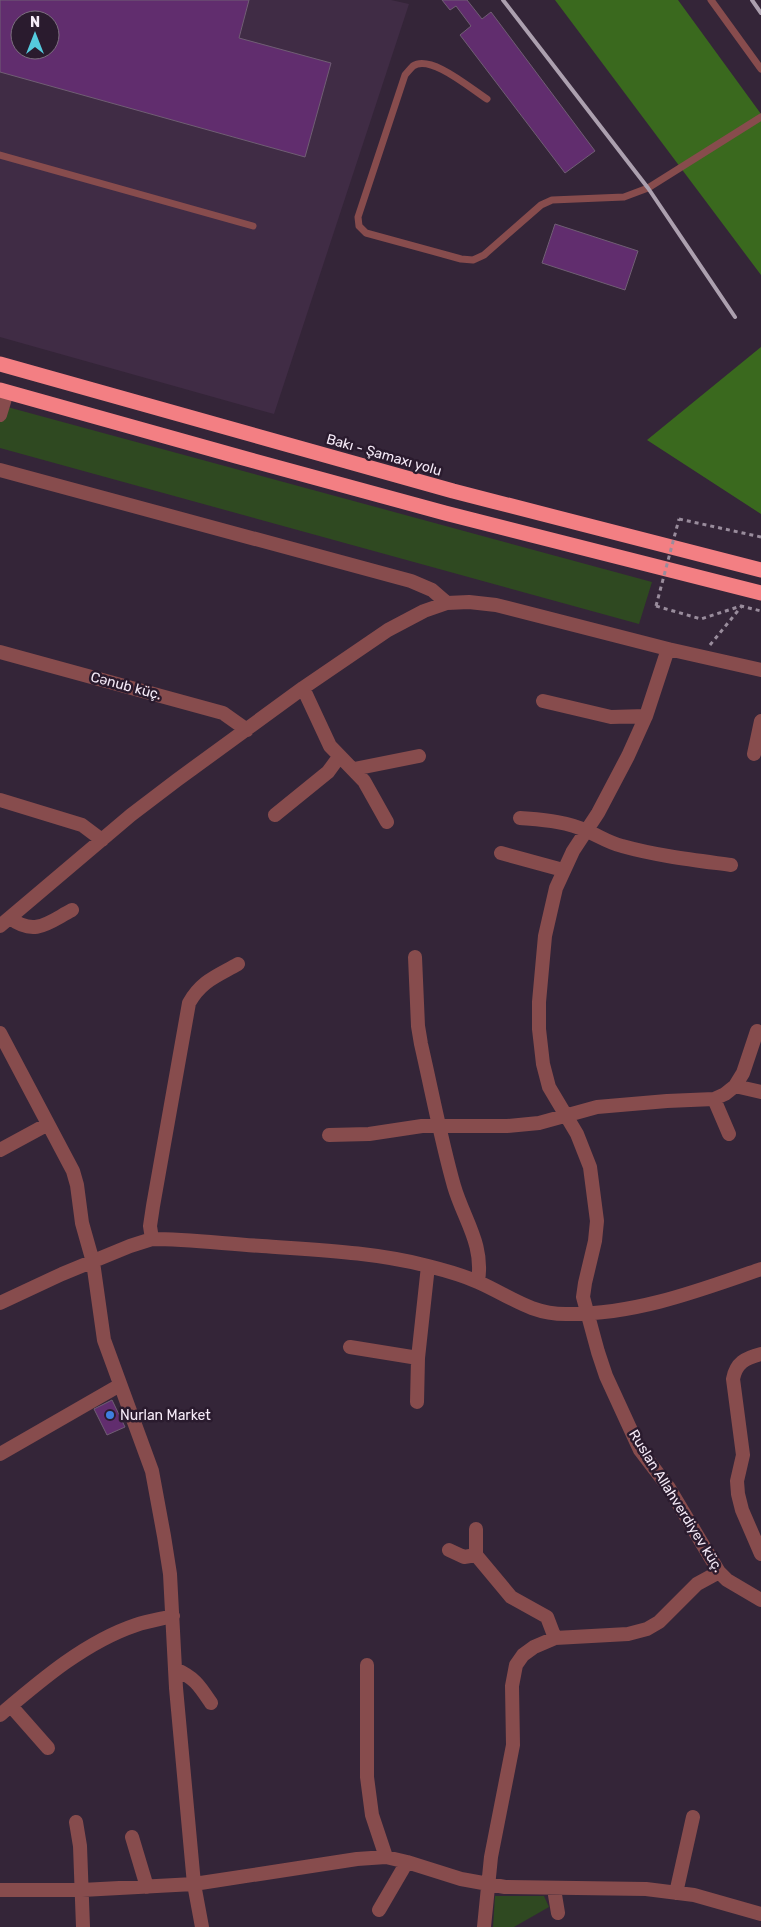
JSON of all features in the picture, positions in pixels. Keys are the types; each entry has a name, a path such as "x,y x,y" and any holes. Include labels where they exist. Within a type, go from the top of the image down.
{"highway":[{"name":"Bakı - Şamaxı yolu","path":"0,364 453,491 761,570"},
{"path":"4,391 445,513 761,593"}],"street":[{"path":"0,415 4,391"},
{"path":"0,470 411,582 432,590 447,603"},
{"path":"5,922 177,780 303,688 395,625 424,611 447,603 470,602 496,605 700,657 761,670"},
{"name":"Ruslan Allahverdiyev küç.","path":"668,649 646,716 598,813 573,851 556,888 545,936 539,1030 546,1077 556,1100 567,1116 583,1148 590,1167 597,1221 584,1297 586,1313 606,1376 640,1450 686,1513 718,1572 727,1580 761,1600"},
{"name":"Cənub küç.","path":"0,652 223,713 247,730"},
{"path":"303,688 330,746 364,780 387,822"},
{"path":"543,701 611,717 646,716"},
{"path":"754,754 761,721"},
{"path":"354,769 419,756"},
{"path":"275,815 328,772 339,757"},
{"path":"0,800 82,825 102,840"},
{"path":"520,818 552,821 587,830 611,843 653,854 731,865"},
{"path":"501,853 563,870"},
{"path":"5,922 28,928 40,926 72,910"},
{"path":"415,957 418,1026 454,1187 478,1251 480,1267 478,1281"},
{"path":"152,1239 150,1226 153,1206 189,1003 196,991 205,982 238,964"},
{"path":"329,1135 369,1134 440,1125 507,1126 539,1123 597,1107 714,1099 725,1094 735,1086 743,1073 757,1031"},
{"path":"0,1034 73,1171 77,1185 82,1222 100,1298 104,1340 152,1472 164,1536 173,1616 175,1670 194,1884 202,1927"},
{"path":"735,1086 761,1092"},
{"path":"714,1099 728,1134"},
{"path":"0,1150 48,1124"},
{"path":"0,1303 62,1274 152,1239 335,1251 406,1261 478,1281 534,1310 566,1314 607,1312 646,1305 702,1290 761,1269"},
{"path":"417,1402 418,1358 428,1266"},
{"path":"350,1347 418,1358"},
{"path":"761,1354 751,1356 740,1362 735,1370 733,1379 743,1455 738,1481 738,1494 742,1510 761,1554"},
{"path":"0,1454 120,1385"},
{"path":"476,1529 476,1555 511,1597 547,1618 555,1638"},
{"path":"449,1550 464,1557 476,1555"},
{"path":"484,1927 487,1884 512,1745 512,1686 516,1665 523,1655 534,1647 555,1638 628,1634 647,1630 659,1622 697,1584 718,1572"},
{"path":"0,1715 63,1666 104,1639 136,1625 173,1616"},
{"path":"367,1665 367,1777 372,1815 386,1857"},
{"path":"175,1670 190,1676 201,1687 211,1703"},
{"path":"11,1706 48,1748"},
{"path":"676,1893 692,1817"},
{"path":"76,1822 83,1927"},
{"path":"132,1837 147,1887"},
{"path":"0,1890 82,1890 194,1884 357,1859 386,1857 461,1879 505,1887 554,1889 628,1888 676,1893 694,1895 761,1914"},
{"path":"379,1910 407,1862"},
{"path":"554,1889 558,1913"}],"lane":[{"path":"711,0 761,69"},
{"path":"487,99 439,68 426,64 414,66 405,75 358,216 359,226 366,233 461,259 473,260 484,255 541,204 552,200 624,197 648,188 761,117"},
{"path":"0,155 253,226"}],"path":[{"path":"761,537 679,518 656,606 701,619 741,606 761,611"},
{"path":"700,657 741,606"}],"shaded area":[{"path":"0,0 391,0 409,4 274,414 0,337"}],"green space":[{"path":"555,0 678,0 761,114 761,275"},
{"path":"761,347 761,514 647,440"},
{"path":"0,405 652,582 639,624 0,448"},
{"path":"495,1896 544,1896 549,1907 514,1927 493,1927"}],"building":[{"path":"0,0 249,0 239,38 331,63 305,157 0,72"},
{"path":"442,0 467,0 482,19 491,12 595,151 565,173 460,35 471,26 456,6 450,10"},
{"path":"555,224 638,251 625,290 542,263"},
{"path":"112,1400 125,1427 107,1435 94,1409"}],"railway":[{"path":"503,0 648,188 735,317"},
{"path":"752,0 761,13"}],"place":[{"name":"Nurlan Market","path":"110,1415"}]}
